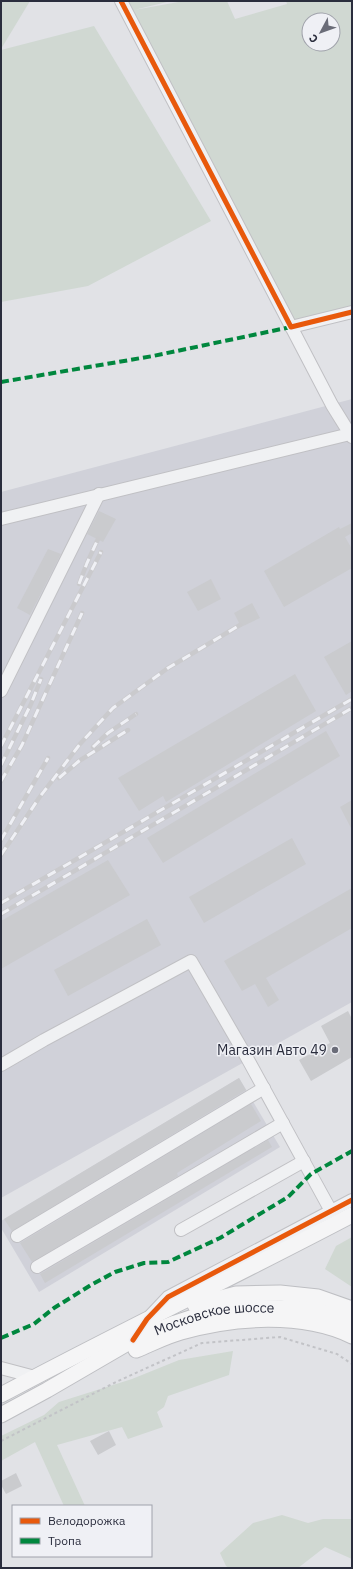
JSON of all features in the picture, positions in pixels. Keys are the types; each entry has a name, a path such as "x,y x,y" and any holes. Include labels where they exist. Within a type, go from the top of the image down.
{"main road":[{"path":"147,1319 249,1270 352,1215"},
{"path":"147,1319 236,1294 280,1293 318,1297 352,1309"},
{"name":"Московское шоссе","path":"1,1415 48,1390 133,1340 175,1323 214,1310 247,1307 313,1309 352,1322"},
{"path":"48,1390 181,1332 228,1322 270,1318 310,1323 344,1332 352,1336"},
{"name":"Московское шоссе","path":"1,1395 147,1319"}],"street":[{"path":"1,519 99,494 351,436 332,405 291,328 121,1"},
{"path":"291,328 352,312"},
{"path":"1,691 99,494"},
{"path":"1,1065 44,1040 191,962 264,1088 331,1211"},
{"path":"18,1236 264,1088"},
{"path":"37,1267 283,1122"},
{"path":"181,1230 304,1161"},
{"path":"133,1340 147,1319 168,1297 352,1200"},
{"path":"1,1368 35,1377"}],"path":[{"path":"1,1441 118,1381 202,1343 280,1337 338,1354 352,1364"}],"shaded area":[{"path":"1,1 30,1 1,49"},
{"path":"121,1 171,1 134,10 184,1 227,1 235,19 287,4 286,1 352,1 352,312 291,327"},
{"path":"94,26 211,221 88,286 1,302 1,50"},
{"path":"352,399 352,1002 1,1198 1,492"},
{"path":"239,1078 280,1147 39,1292 1,1228 1,1221"},
{"path":"352,1237 352,1287 325,1269 336,1246"},
{"path":"233,1351 229,1375 168,1396 164,1407 157,1412 163,1427 128,1439 122,1427 57,1445 85,1505 64,1505 35,1442 1,1461 1,1436 44,1415 59,1402 132,1379 179,1360"},
{"path":"282,1515 308,1523 323,1519 352,1519 352,1559 325,1547 298,1568 229,1568 226,1566 220,1553 253,1523"}],"building":[{"path":"99,511 116,519 103,542 87,534"},
{"path":"352,523 352,533 345,537 352,549 352,568 284,607 264,571 339,527 340,529"},
{"path":"48,549 61,554 30,615 17,608"},
{"path":"211,579 221,599 198,611 187,592"},
{"path":"252,603 260,618 241,627 234,613"},
{"path":"352,641 352,691 346,695 324,657"},
{"path":"295,674 316,711 166,802 163,796 139,811 118,778"},
{"path":"326,731 340,756 163,863 147,838"},
{"path":"352,800 352,830 340,807"},
{"path":"292,838 306,864 204,923 189,897"},
{"path":"108,860 130,895 1,969 1,921"},
{"path":"352,888 352,928 266,978 279,1000 268,1007 255,984 242,991 224,961"},
{"path":"147,919 161,945 68,996 54,970"},
{"name":"Магазин Авто 49","path":"348,1011 352,1019 352,1057 311,1081 299,1060 330,1043 321,1026"},
{"path":"239,1078 246,1090 12,1231 4,1219"},
{"path":"251,1104 261,1121 177,1173 178,1176 32,1262 20,1243"},
{"path":"268,1140 272,1147 45,1283 40,1274"},
{"path":"109,1431 116,1445 98,1455 90,1441"},
{"path":"16,1473 22,1486 6,1494 1,1485 1,1481"}],"railway":[{"path":"79,584 98,539"},
{"path":"1,746 101,552"},
{"path":"1,781 22,745 82,613"},
{"path":"1,855 39,798 80,744 113,708 168,668 240,625"},
{"path":"1,765 31,704 41,679"},
{"path":"1,903 352,699"},
{"path":"1,914 352,708"},
{"path":"93,747 108,733 136,714"},
{"path":"59,778 79,761 128,730"},
{"path":"1,840 48,758"}],"marked path":[{"path":"1,382 153,356 291,327"},
{"path":"1,1338 34,1324 54,1308 115,1272 144,1263 168,1262 220,1238 288,1197 311,1174 352,1151"}],"cycle path":[{"path":"121,1 291,327 352,312"},
{"path":"133,1340 147,1319 168,1297 352,1200"}],"place":[{"name":"Магазин Авто 49","path":"335,1050"}]}
